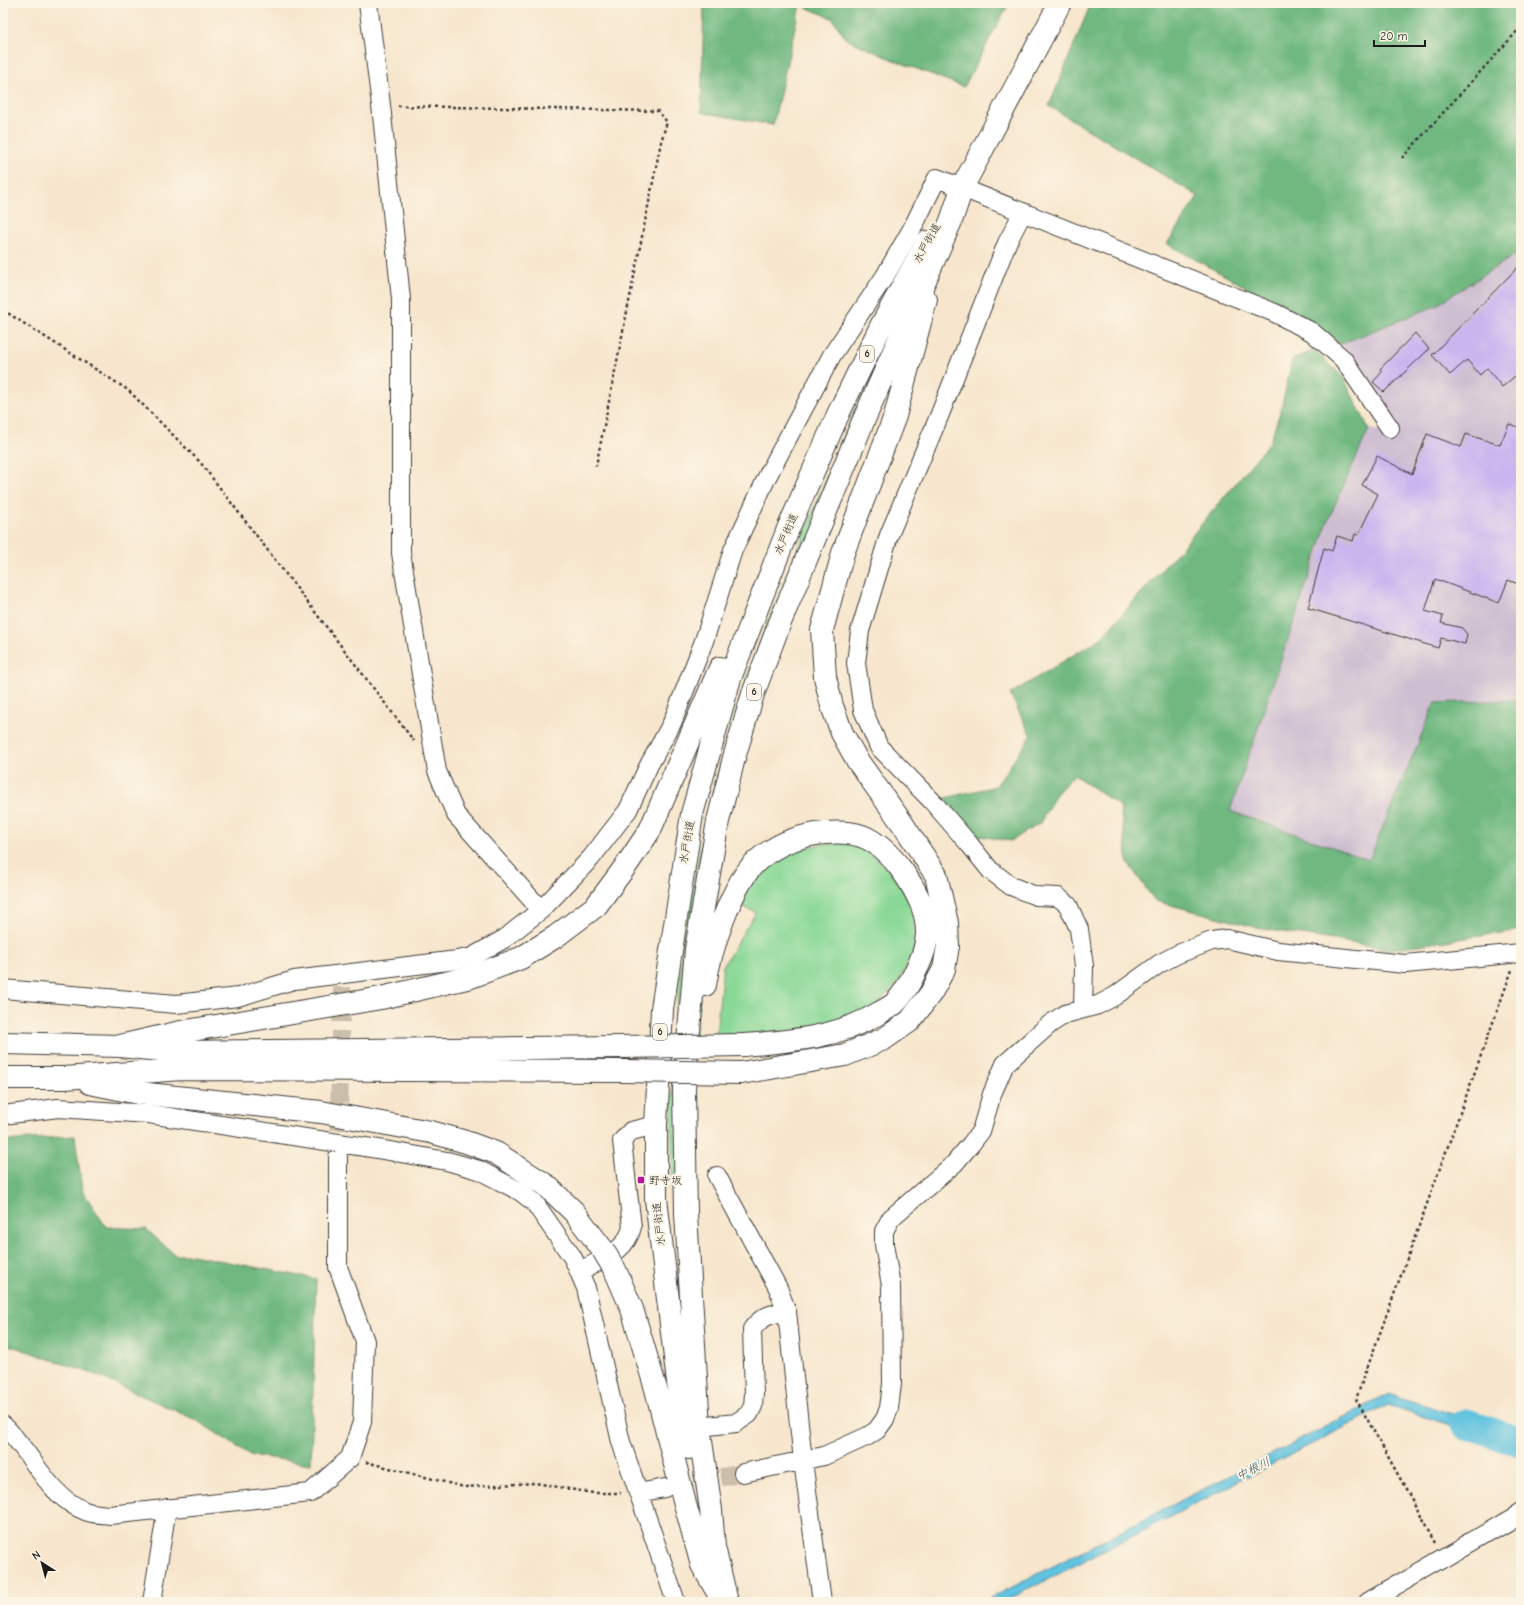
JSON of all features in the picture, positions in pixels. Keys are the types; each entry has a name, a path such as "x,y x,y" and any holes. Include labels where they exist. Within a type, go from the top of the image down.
{"highway":[{"name":"水戸街道","path":"727,1602 714,1547 711,1510 700,1427 686,1214 684,1089 696,949 718,821 734,758 753,694 779,625 862,424 933,262 962,188 1060,3"},
{"name":"水戸街道","path":"714,1547 701,1518 679,1391 656,1199 656,1126 662,1009 692,814 730,678 788,529 840,410 881,326 943,213 962,188"},
{"path":"3,1078 65,1078 182,1069 741,1073 844,1055 884,1039 910,1021 931,994 944,969 948,946 947,923 936,875 902,823 857,760 842,733 832,706 825,677 822,630 843,553 897,410 926,303 932,276 933,262"},
{"path":"120,1046 181,1032 381,998 471,977 521,958 555,937 596,906 650,830 749,602 788,529"},
{"path":"3,1043 120,1046 180,1052 621,1047 744,1045 800,1041 840,1031 867,1020 894,1004 914,976 924,954 928,935 925,913 917,895 899,867 886,851 871,840 852,833 812,834 795,838 757,860 742,880 721,923 708,968 700,1026 694,1088 685,1150"},
{"path":"65,1078 138,1093 321,1112 431,1132 466,1142 496,1153 546,1185 574,1212 603,1250 615,1270 632,1309 656,1389 702,1564 724,1602"}],"street":[{"path":"368,3 381,105 401,299 401,553 437,771 456,815 541,910"},
{"path":"3,989 176,1004 238,997 294,980 343,980 472,957 504,939 541,910 591,858 628,810 649,765 672,723 704,641 733,550 768,475 832,355 886,276 914,227 936,178 1269,311 1312,332 1343,359 1390,428"},
{"path":"1023,212 1007,243 940,414 889,535 860,631 856,663 863,710 879,747 936,807 990,870 1012,886 1036,896 1058,898 1068,905 1080,936 1084,966 1083,1009"},
{"path":"743,1473 824,1456 868,1436 877,1430 885,1419 889,1408 892,1384 891,1286 884,1244 884,1231 891,1218 954,1164 971,1144 981,1131 992,1094 1005,1064 1050,1024 1065,1014 1098,1005 1115,996 1159,964 1178,954 1212,941 1227,939 1278,951 1405,964 1519,953"},
{"path":"3,1115 58,1108 149,1114 327,1140 447,1161 479,1170 521,1192 534,1202 573,1258 580,1271 586,1288 621,1442 676,1602"},
{"path":"580,1271 619,1250 630,1234 632,1227 622,1141 631,1131 656,1126"},
{"path":"3,1425 16,1437 57,1494 86,1511 110,1515 310,1493 350,1458 362,1422 364,1341 338,1267 338,1157"},
{"path":"717,1176 778,1288 787,1312 803,1461 822,1602"},
{"path":"700,1427 736,1423 749,1414 753,1406 754,1394 752,1329 763,1318 773,1313 787,1312"},
{"path":"638,1493 665,1488"},
{"path":"152,1602 167,1508"},
{"path":"1368,1602 1521,1513"}],"path":[{"path":"1402,158 1521,27"},
{"path":"381,105 658,111 667,122 661,142 596,466"},
{"path":"3,310 128,390 200,462 418,746"},
{"path":"1444,1557 1356,1399 1519,953"},
{"path":"350,1458 464,1488 535,1482 593,1493 638,1493"}],"shaded area":[{"path":"1521,251 1521,700 1435,703 1369,860 1230,811 1328,520 1369,429 1385,432 1398,423 1340,344 1435,306"}],"green space":[{"path":"704,3 1009,3 964,87 891,59 846,39 832,18 800,5 773,125 701,112"},
{"path":"1091,3 1521,3 1521,251 1435,306 1340,344 1319,327 1167,244 1198,196 1049,106"},
{"path":"894,328 722,786 677,1207 674,1205 672,1144 672,1082 676,1020 682,959 691,898 717,777 742,692 770,616 878,354 888,331"},
{"path":"1314,350 1343,377 1369,429 1328,520 1230,811 1369,860 1435,703 1521,700 1521,930 1390,949 1263,929 1155,901 1128,863 1120,806 1074,775 1056,794 1040,823 1011,841 979,836 958,825 941,799 996,786 1031,736 1010,694 1101,638 1185,544 1270,442 1282,406 1292,360"},
{"path":"846,843 868,852 886,866 912,903 915,933 914,951 898,983 873,1008 800,1033 716,1035 723,966 756,912 737,905 749,886 763,870 772,863 792,852 812,846"},
{"path":"75,1136 82,1190 106,1227 146,1229 175,1255 192,1255 316,1279 311,1464 250,1455 196,1420 96,1375 3,1343 3,1141"}],"water":[{"path":"1389,1394 1508,1431 1502,1442 1388,1405 1004,1602 983,1602"}],"building":[{"path":"1521,264 1521,371 1502,387 1487,368 1480,375 1467,360 1450,375 1432,355"},
{"path":"1415,333 1429,349 1384,392 1373,382 1382,372 1380,369"},
{"path":"1509,424 1521,428 1521,585 1508,580 1499,603 1435,579 1425,611 1443,616 1441,623 1462,628 1467,634 1465,644 1441,638 1438,648 1308,608 1324,548 1332,551 1337,536 1353,541 1355,534 1358,535 1378,494 1362,485 1377,456 1412,474 1427,434 1461,447 1466,434 1500,445"}],"waterway":[{"name":"中根川","path":"1465,1424 1521,1442"}],"tunnel":[{"path":"338,1157 342,987"},
{"path":"668,1488 743,1473"}],"place":[{"name":"野寺坂","path":"641,1180"}]}
